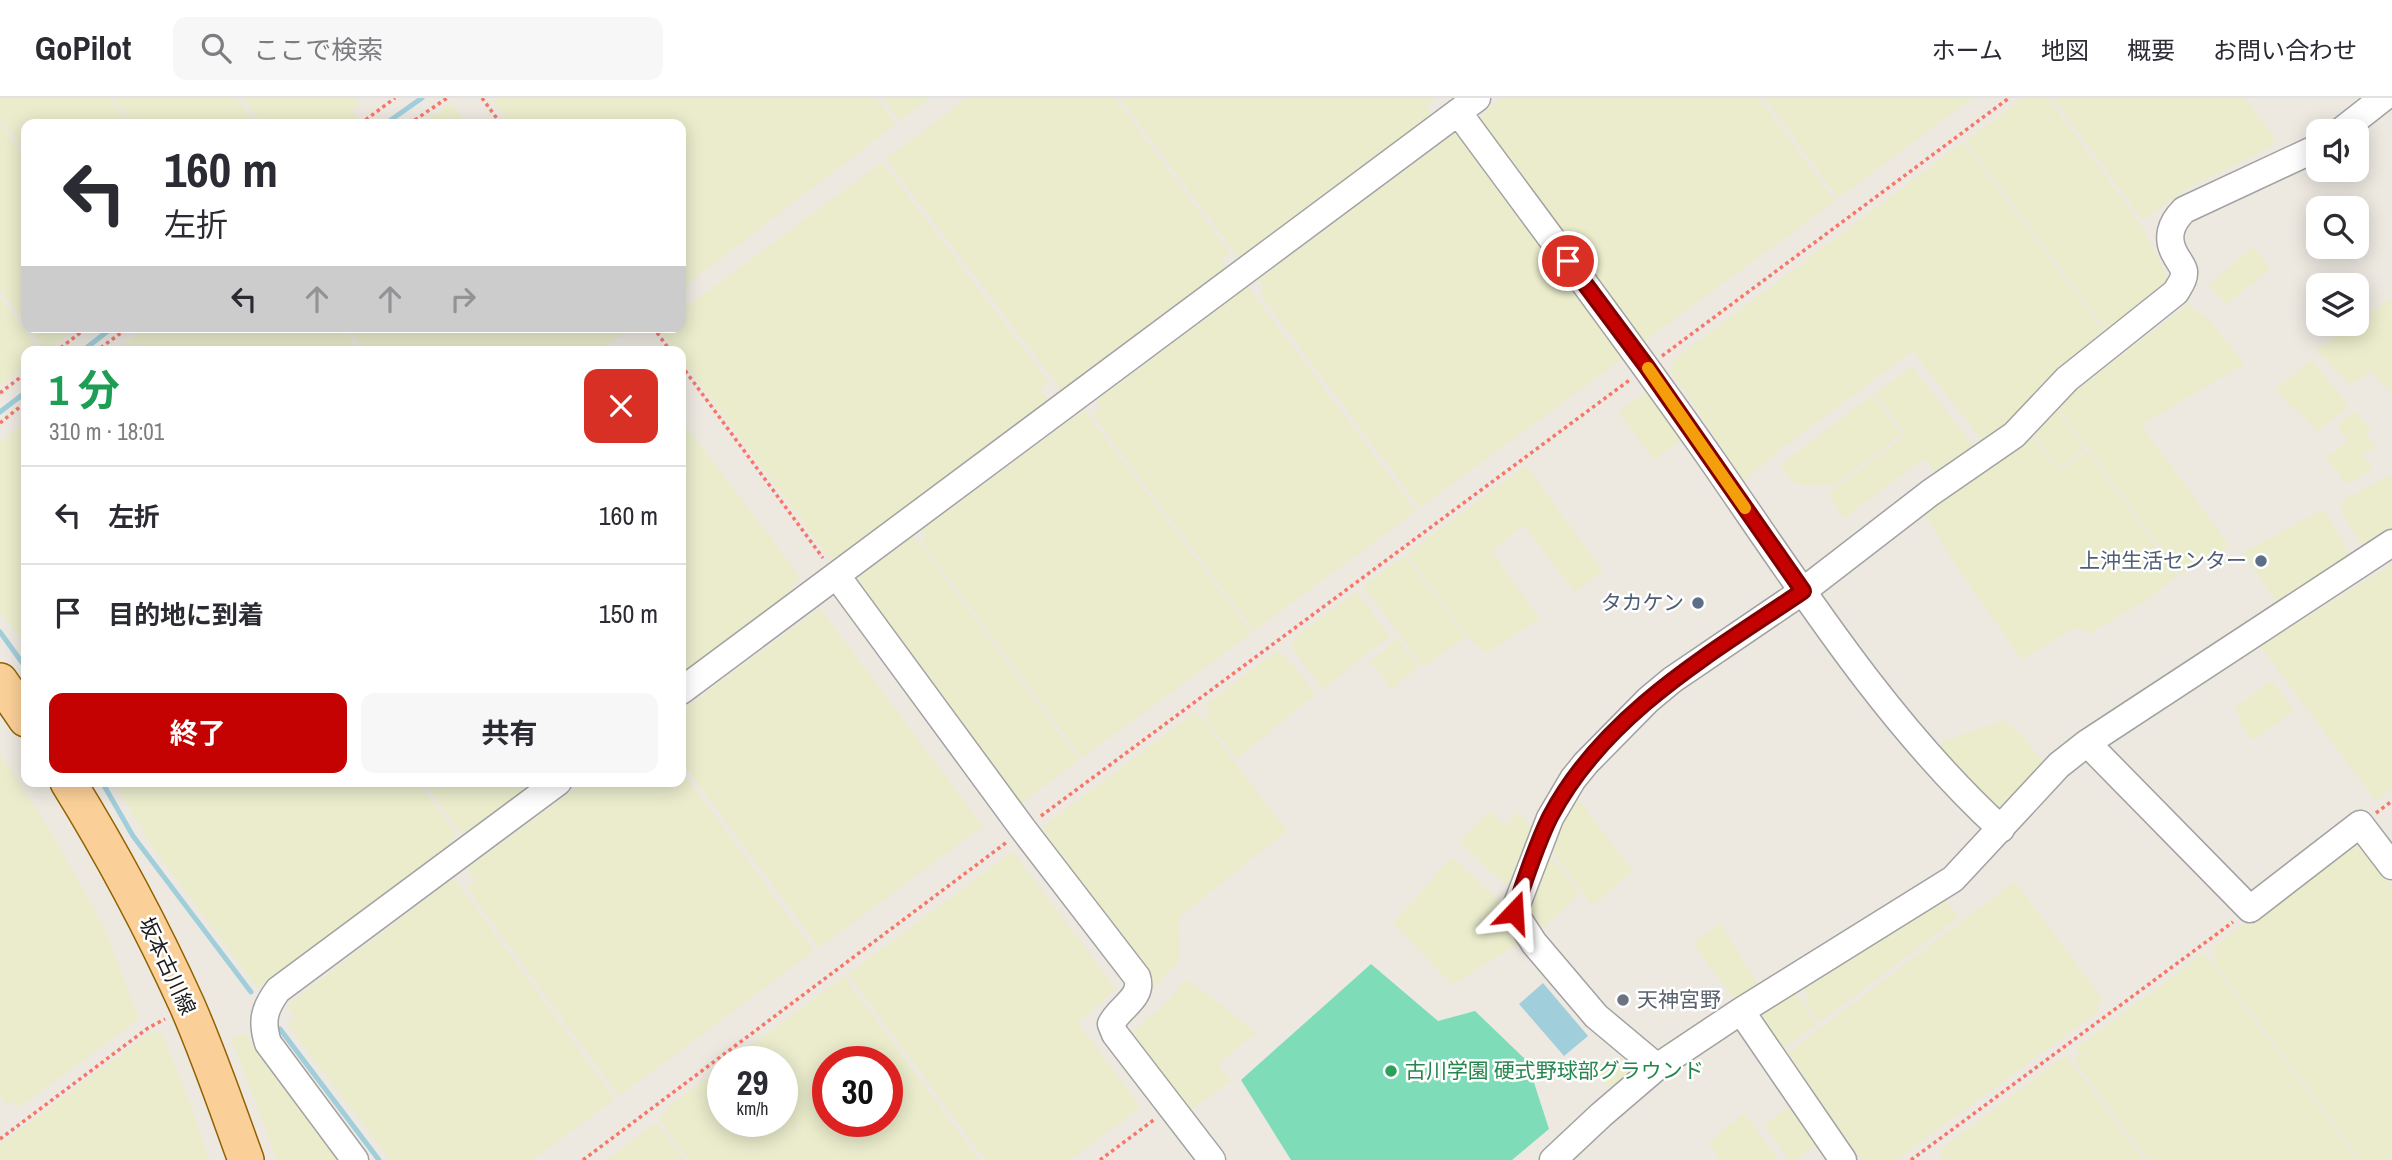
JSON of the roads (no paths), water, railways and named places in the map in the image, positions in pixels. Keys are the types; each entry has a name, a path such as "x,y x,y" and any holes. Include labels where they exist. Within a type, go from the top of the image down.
{"main road":[{"path":"0,681 21,712"},
{"name":"坂本古川線","path":"71,787 128,887 188,1007 246,1160"}],"street":[{"path":"2356,119 2383,98"},
{"path":"686,687 1468,105 1803,591 1926,752 1968,799 2001,829"},
{"path":"1657,1067 1596,1016 1534,943 1514,912 1550,818 1586,763 1648,700 1672,680 1803,591 1930,493 2014,435 2067,379 2176,292 2184,270 2171,248 2170,235 2173,221 2184,210 2306,153"},
{"path":"1553,1160 1657,1067 1741,1011 1953,879 2059,765 2087,743 2392,543"},
{"path":"837,576 1023,829 1138,977 1140,985 1137,995 1115,1015 1111,1024 1115,1034 1212,1160"},
{"path":"2087,743 2250,909 2361,824 2392,866"},
{"path":"355,1160 268,1043 263,1015 269,1003 278,990 551,787"},
{"path":"1741,1011 1843,1160"}],"water":[{"path":"1543,983 1588,1036 1564,1056 1519,1004"}],"waterway":[{"path":"392,119 422,98"},
{"path":"89,346 105,333"},
{"path":"0,412 21,396"},
{"path":"0,632 21,661"},
{"path":"105,787 133,836 251,992"},
{"path":"280,1029 379,1160"}],"place":[{"name":"上沖生活センター","path":"2261,561"},
{"name":"タカケン","path":"1698,603"},
{"name":"天神宮野","path":"1623,1000"},
{"name":"古川学園 硬式野球部グラウンド","path":"1391,1071"}]}
